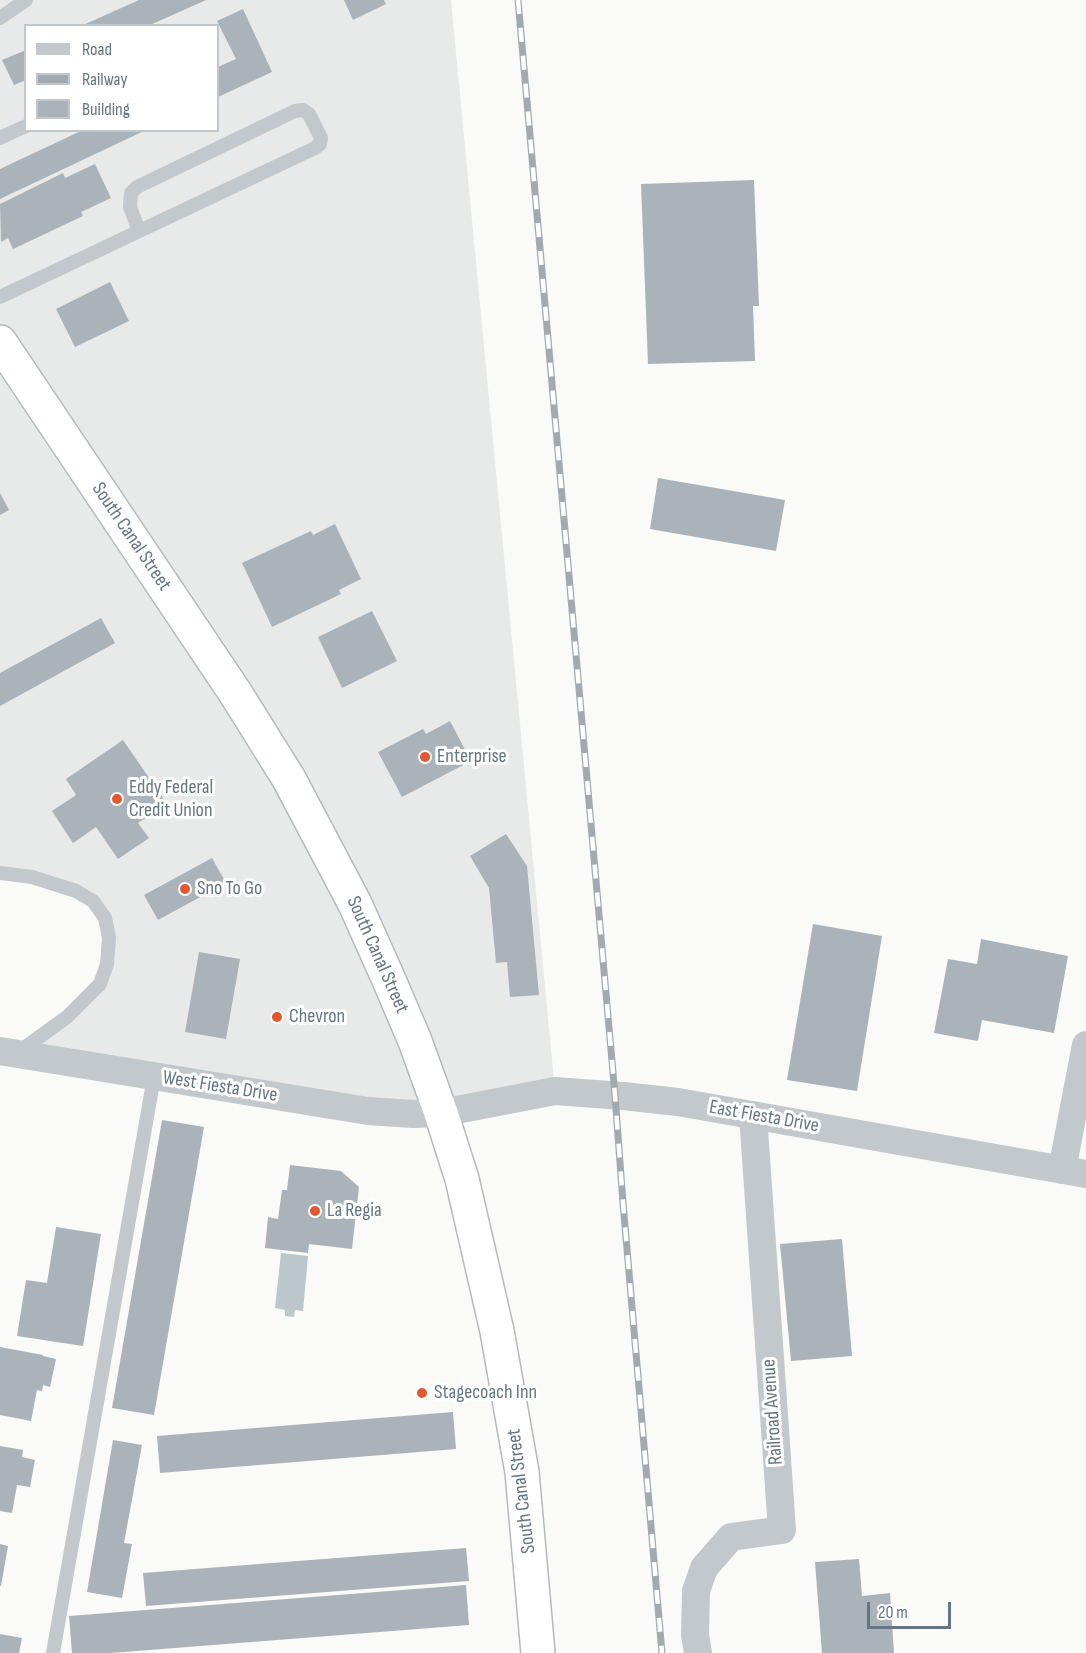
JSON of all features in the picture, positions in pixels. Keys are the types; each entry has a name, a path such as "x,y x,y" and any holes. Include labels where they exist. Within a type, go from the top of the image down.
{"highway":[{"name":"South Canal Street","path":"0,343 236,694 289,779 355,904 390,980 415,1041 462,1179 497,1331 522,1472 537,1653"}],"street":[{"path":"1074,1172 1086,1045"},
{"name":"West Fiesta Drive","path":"8,1053 368,1111 441,1113"},
{"name":"East Fiesta Drive","path":"441,1113 555,1091 623,1096 678,1102 1074,1172"},
{"name":"Railroad Avenue","path":"698,1653 695,1635 696,1591 704,1568 731,1537 782,1530 753,1115"}],"lane":[{"path":"0,18 26,0"},
{"path":"0,297 315,148 320,144 321,138 309,114 303,110 295,111 137,187 130,193 130,207 139,231"},
{"path":"0,138 24,127"},
{"path":"0,873 32,877 85,896 93,901 105,918 109,938 107,964 100,984 68,1017 8,1053"},
{"path":"53,1653 154,1077"}],"shaded area":[{"path":"0,0 451,0 555,1091 441,1113 15,1054 90,995 109,938 93,901 0,873"},
{"path":"281,1253 308,1256 303,1311 295,1310 294,1317 285,1316 285,1310 275,1308"}],"building":[{"path":"139,0 206,0 152,24 85,24"},
{"path":"344,0 384,0 386,4 353,20"},
{"path":"243,9 272,72 219,97 219,67 236,59 217,21"},
{"path":"24,51 24,81 14,85 2,60"},
{"path":"79,132 142,132 0,199 0,169"},
{"path":"95,164 111,198 81,212 83,216 13,249 8,238 1,242 0,204 63,173 65,178"},
{"path":"754,180 759,306 753,306 755,361 648,364 641,184"},
{"path":"110,282 129,321 75,347 56,309"},
{"path":"658,478 785,500 776,551 650,529"},
{"path":"0,493 9,510 0,515"},
{"path":"335,524 361,579 339,590 341,594 272,627 242,563 311,531 313,535"},
{"path":"372,611 397,661 342,688 318,637"},
{"path":"101,618 115,643 0,706 0,673"},
{"name":"Enterprise","path":"450,721 471,761 402,797 378,752 423,729 426,734"},
{"name":"Eddy Federal Credit Union","path":"123,740 167,804 138,823 149,838 118,859 96,827 73,843 52,811 76,795 66,779"},
{"path":"506,834 527,866 539,995 510,997 507,962 496,963 489,888 470,856"},
{"name":"Sno To Go","path":"212,858 226,883 158,920 144,895"},
{"path":"813,924 882,936 857,1091 787,1080"},
{"path":"981,939 1068,956 1054,1033 982,1020 978,1041 934,1033 948,959 977,964"},
{"path":"199,952 240,959 226,1039 185,1032"},
{"path":"162,1120 204,1127 154,1415 112,1408"},
{"path":"290,1165 341,1171 359,1187 352,1249 309,1244 308,1253 265,1248 268,1217 278,1219 282,1190 287,1190"},
{"path":"56,1227 101,1234 83,1346 17,1336 26,1280 47,1283"},
{"path":"842,1239 852,1356 791,1361 780,1244"},
{"path":"0,1347 56,1359 50,1387 43,1385 42,1391 37,1390 31,1421 0,1415"},
{"path":"453,1412 456,1449 160,1473 157,1436"},
{"path":"113,1440 142,1445 124,1543 132,1544 122,1598 87,1592"},
{"path":"0,1446 23,1450 22,1457 35,1460 30,1487 17,1485 12,1513 0,1511"},
{"path":"0,1544 8,1546 1,1586 0,1586"},
{"path":"466,1548 469,1581 146,1606 143,1573"},
{"path":"859,1559 862,1596 890,1593 894,1653 822,1653 815,1562"},
{"path":"466,1585 469,1625 111,1653 72,1653 69,1616"},
{"path":"0,1634 22,1638 19,1653 0,1653"}],"railway":[{"path":"518,0 662,1653"}],"place":[{"name":"Enterprise","path":"425,757"},
{"name":"Eddy Federal Credit Union","path":"117,799"},
{"name":"Sno To Go","path":"185,889"},
{"name":"Chevron","path":"277,1017"},
{"name":"La Regia","path":"315,1211"},
{"name":"Stagecoach Inn","path":"422,1393"}]}
